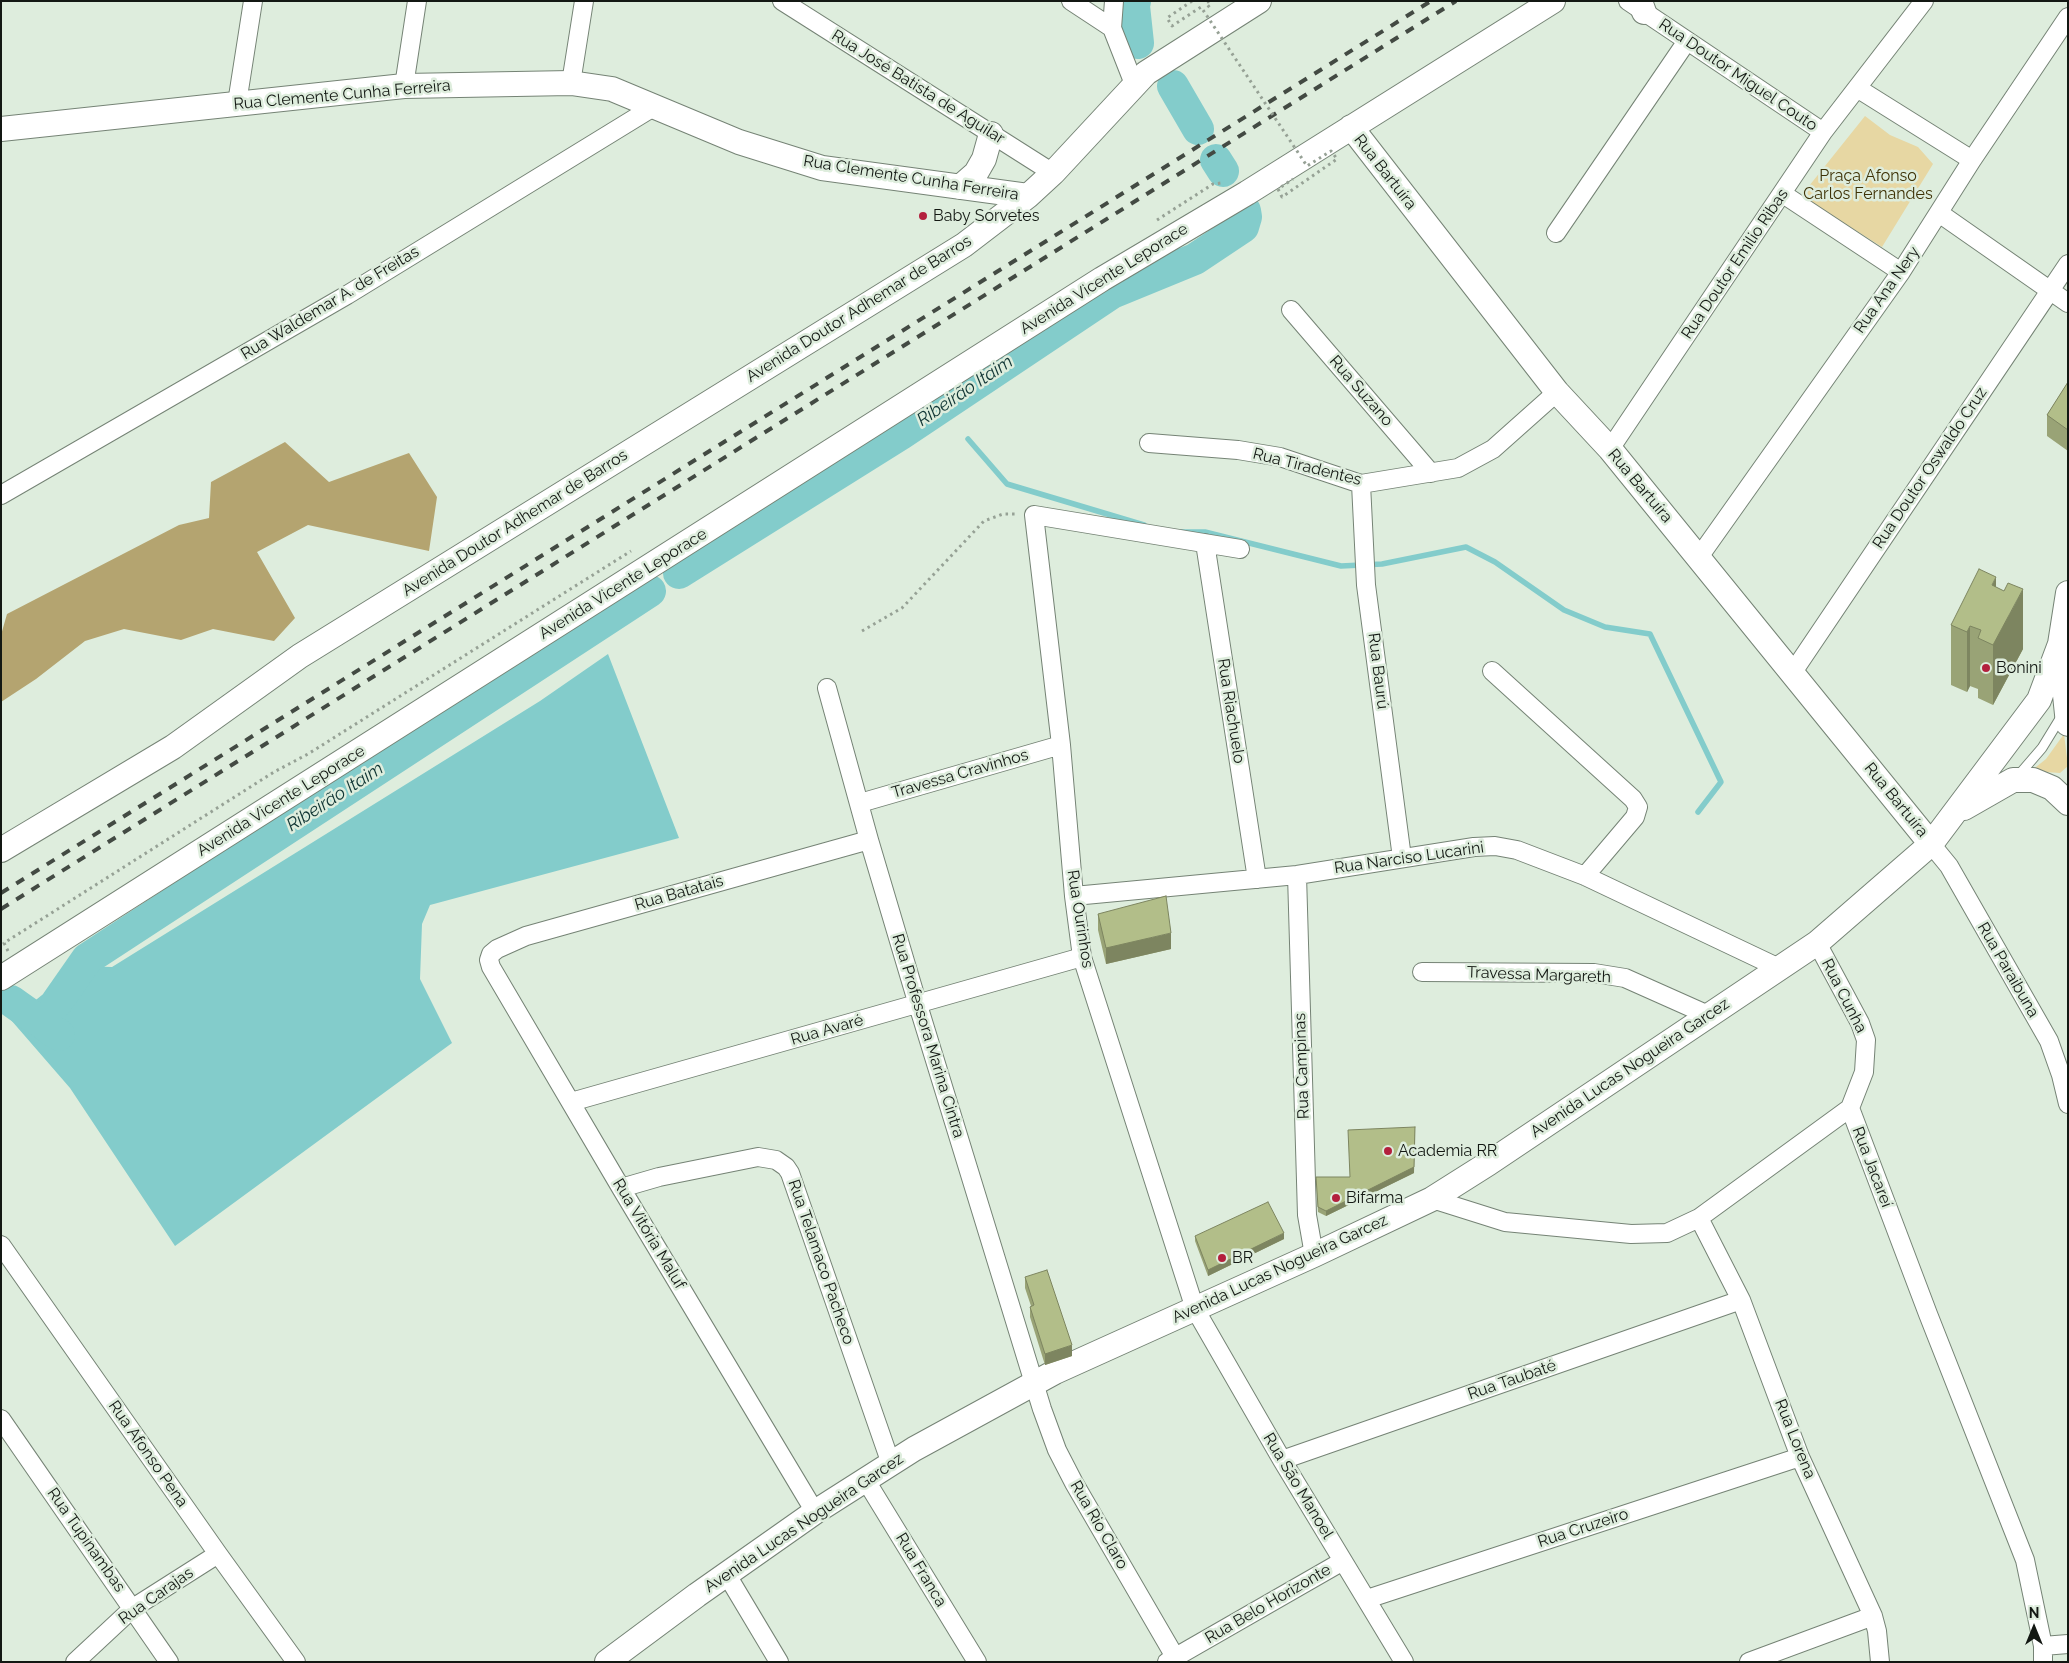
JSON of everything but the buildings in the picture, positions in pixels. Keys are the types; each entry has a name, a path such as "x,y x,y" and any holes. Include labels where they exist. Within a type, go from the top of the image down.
{"main road":[{"name":"Avenida Doutor Adhemar de Barros","path":"1,850 174,747 300,656 964,245 1028,196 1053,173 1140,78 1259,1"},
{"name":"Avenida Vicente Leporace","path":"1,978 1094,284 1247,192 1553,1"},
{"name":"Rua Clemente Cunha Ferreira","path":"1,129 237,102 404,86 571,83 612,89 739,142 822,168 1028,196"},
{"name":"Rua Bartuíra","path":"1350,127 1557,392 1610,448 1931,844"},
{"path":"960,187 976,173 984,159 992,134"},
{"path":"2066,715 2060,644 2068,593"},
{"name":"Avenida Lucas Nogueira Garcez","path":"607,1662 815,1512 890,1464 1034,1382 1314,1256 1432,1199 1489,1163 1817,943 1931,844 2039,700 2060,644"},
{"path":"1956,812 2013,780 2033,780 2052,788 2068,803"}],"street":[{"path":"237,102 253,1"},
{"path":"404,86 417,1"},
{"path":"571,83 584,1"},
{"name":"Rua José Batista de Aguilar","path":"782,1 1053,173"},
{"path":"1070,1 1112,28 1140,78"},
{"path":"1112,28 1114,1"},
{"name":"Rua Doutor Emilio Ribas","path":"1610,448 1823,132 1914,4"},
{"name":"Rua Doutor Miguel Couto","path":"1637,5 1687,41 1823,132"},
{"name":"Rua Ana Nery","path":"1699,557 1901,272 1972,160 2068,17"},
{"path":"1556,233 1687,41"},
{"path":"1856,88 1972,160"},
{"name":"Rua Waldemar A. de Freitas","path":"1,495 347,295 655,106"},
{"path":"1782,194 1901,272"},
{"path":"1939,213 2068,302"},
{"name":"Rua Doutor Oswaldo Cruz","path":"1793,672 2068,264"},
{"name":"Rua Suzano","path":"1291,310 1431,473"},
{"name":"Rua Tiradentes","path":"1149,443 1238,450 1280,457 1361,484 1458,468 1493,448 1557,392"},
{"name":"Rua Baurú","path":"1361,484 1366,585 1402,858"},
{"path":"1034,515 1240,549"},
{"name":"Rua Ourinhos","path":"1034,515 1061,745 1074,896 1082,957 1195,1309"},
{"name":"Rua Riachuelo","path":"1205,543 1257,879"},
{"path":"1492,671 1633,799 1638,807 1635,817 1585,876"},
{"name":"Rua Professora Marina Cintra","path":"827,688 869,840 918,1005 1034,1382"},
{"name":"Travessa Cravinhos","path":"860,803 1061,745"},
{"name":"Rua Batatais","path":"491,954 503,945 526,936 869,840"},
{"name":"Rua Paraibuna","path":"1931,844 1948,866 2049,1041 2062,1076 2068,1104"},
{"name":"Rua Narciso Lucarini","path":"1074,896 1297,875 1402,858 1495,846 1516,850 1585,876 1779,968"},
{"name":"Rua Campinas","path":"1297,875 1306,1215 1314,1256"},
{"name":"Rua Cunha","path":"1817,943 1860,1022 1866,1040 1864,1072 1850,1108"},
{"name":"Rua Vitória Maluf","path":"491,954 489,960 491,967 815,1512"},
{"name":"Rua Avaré","path":"571,1102 1082,957"},
{"name":"Travessa Margareth","path":"1422,972 1594,973 1625,978 1708,1015"},
{"name":"Rua Jacareí","path":"1432,1199 1505,1222 1631,1234 1667,1233 1699,1218 1850,1108 1928,1314 2025,1560 2043,1654"},
{"name":"Rua Telamaco Pacheco","path":"621,1188 659,1177 758,1157 776,1160 786,1167 790,1173 890,1464"},
{"name":"Rua Lorena","path":"1699,1218 1741,1300 1800,1457 1873,1616 1877,1631 1880,1662"},
{"name":"Rua Afonso Pena","path":"1,1245 296,1662"},
{"name":"Rua Taubaté","path":"1282,1460 1741,1300"},
{"name":"Rua São Manoel","path":"1195,1309 1282,1460 1404,1662"},
{"name":"Rua Rio Claro","path":"1034,1382 1057,1450 1074,1484 1173,1660"},
{"name":"Rua Tupinambas","path":"1,1419 169,1662"},
{"name":"Rua Cruzeiro","path":"1366,1599 1800,1457"},
{"name":"Rua Franca","path":"865,1479 977,1662"},
{"name":"Rua Carajas","path":"75,1662 132,1608 218,1554"},
{"name":"Rua Belo Horizonte","path":"1173,1660 1343,1561"},
{"path":"727,1575 779,1662"},
{"path":"1749,1662 1873,1616"},
{"path":"2043,1654 2068,1644"}],"lane":[{"path":"2013,780 2042,748 2059,722 2066,715"}],"path":[{"path":"1192,1 1167,18 1172,26 1201,7 1307,166 1331,152 1337,159 1282,197 1278,189 1293,178"},
{"path":"862,631 902,608 984,521 1003,514 1034,515"}],"green space":[{"name":"Praça Afonso Carlos Fernandes","path":"1865,116 1890,135 1918,147 1933,164 1882,247 1801,196"},
{"path":"2064,734 2068,766 2060,773 2031,771 2046,759"}],"shaded area":[{"path":"285,442 329,482 409,453 437,497 429,551 308,525 257,552 295,618 274,641 213,629 181,640 124,629 85,641 36,679 1,702 1,635 7,614 179,525 209,518 211,482"}],"water":[{"path":"608,654 679,838 430,905 422,924 420,979 452,1043 175,1246 70,1088 11,1020 78,966 112,967 540,701"}],"waterway":[{"name":"Ribeirão Itaim","path":"1135,1 1138,43"},
{"name":"Ribeirão Itaim","path":"1173,86 1198,129"},
{"name":"Ribeirão Itaim","path":"1216,160 1223,171"},
{"name":"Ribeirão Itaim","path":"679,573 901,434 1112,293 1195,259 1243,227 1246,217 1245,211"},
{"path":"968,439 1007,484 1144,525"},
{"path":"1182,532 1205,532 1341,566 1382,564 1466,547 1495,562 1564,610 1605,627 1650,634 1721,782 1698,812"},
{"name":"Ribeirão Itaim","path":"57,1002 87,959 650,591"},
{"name":"Ribeirão Itaim","path":"11,1001 59,1035"}],"railway":[{"path":"1,893 1431,1"},
{"path":"1,909 1456,1"}],"place":[{"name":"Baby Sorvetes","path":"923,216"},
{"name":"Bonini","path":"1986,668"},
{"name":"Academia RR","path":"1388,1151"},
{"name":"Bifarma","path":"1336,1198"},
{"name":"BR","path":"1222,1258"}]}
